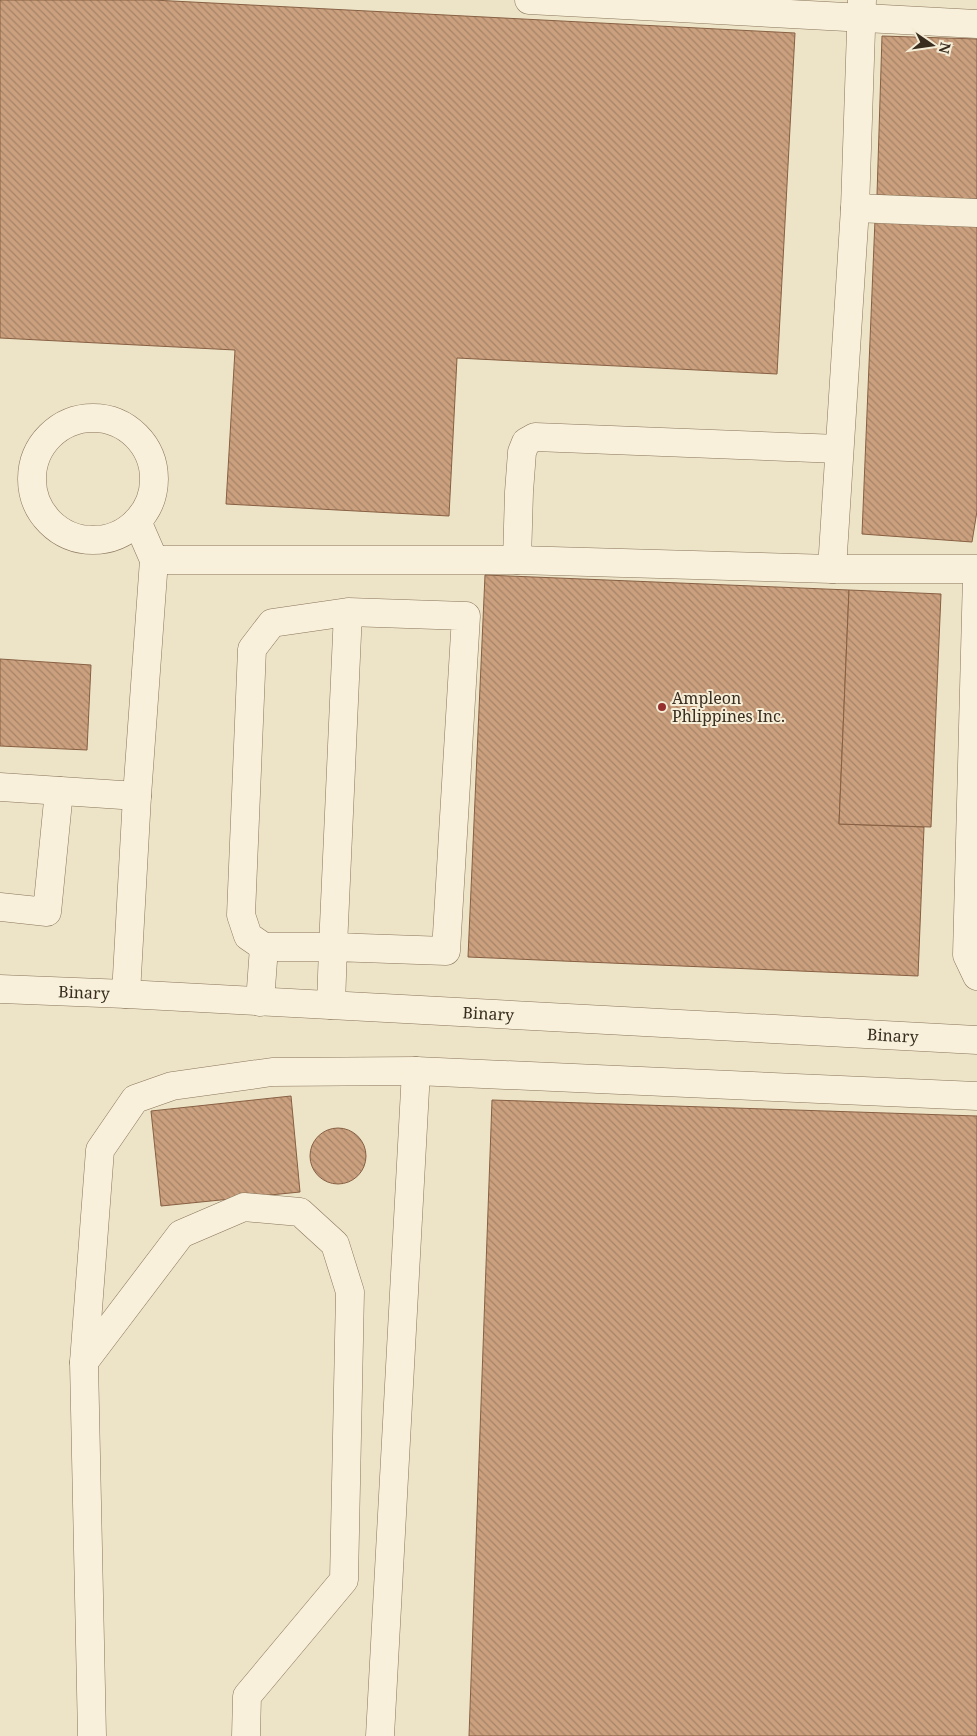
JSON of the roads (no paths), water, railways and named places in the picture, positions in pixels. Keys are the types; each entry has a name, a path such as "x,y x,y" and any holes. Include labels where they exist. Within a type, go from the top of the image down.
{"street":[{"path":"528,0 862,10 977,24"},
{"path":"832,569 855,208 862,10"},
{"path":"855,208 977,213"},
{"path":"83,418 102,418 120,424 136,435 147,450 153,468 153,487 148,505 137,521 120,534 100,540 79,539 59,530 44,516 34,496 32,475 37,455 48,437 65,424 83,418"},
{"path":"517,560 522,452 526,442 535,436 839,449"},
{"path":"126,994 137,796 154,560 137,521"},
{"path":"154,560 517,560 832,569 977,569"},
{"path":"977,576 967,955 977,976"},
{"path":"331,1005 348,612"},
{"path":"348,612 466,616 446,951 333,946 264,947 248,936 240,915 252,649 272,623 348,612"},
{"path":"0,787 137,796"},
{"path":"0,907 47,912 59,791"},
{"path":"260,1002 264,947"},
{"name":"Binary","path":"0,989 126,994 977,1040"},
{"path":"380,1736 416,1071"},
{"path":"92,1736 84,1362 100,1150 135,1099 172,1086 272,1072 416,1071 977,1096"},
{"path":"84,1362 181,1234 244,1207 300,1212 335,1244 350,1292 344,1580 247,1696 246,1736"}],"place":[{"name":"Ampleon Phlippines Inc.","path":"662,707"}]}
